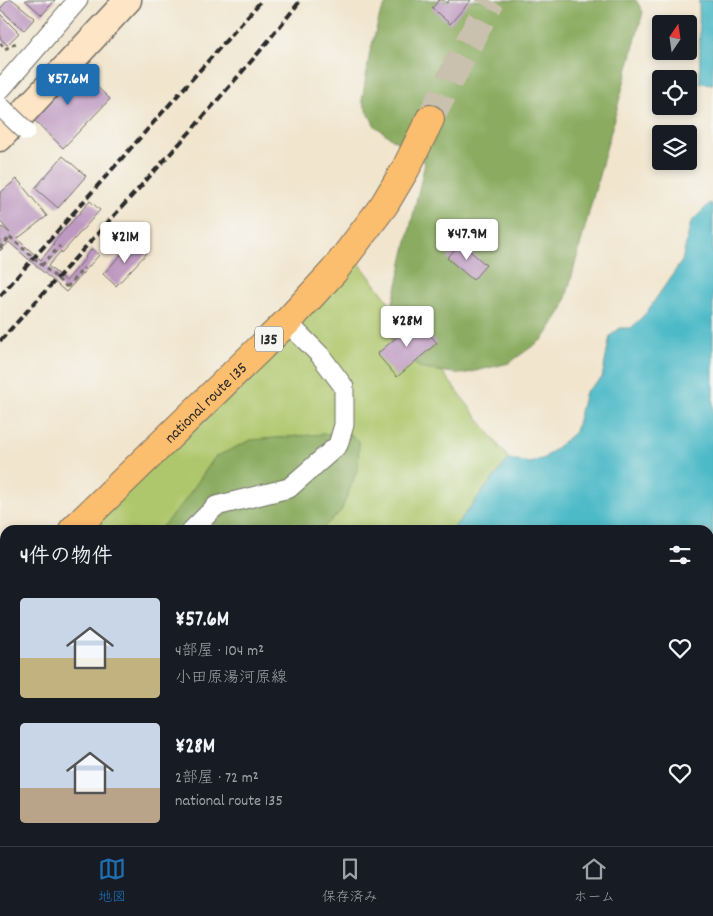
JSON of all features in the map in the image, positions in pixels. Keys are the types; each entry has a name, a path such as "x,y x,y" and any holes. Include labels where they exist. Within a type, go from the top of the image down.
{"highway":[{"name":"national route 135","path":"78,525 287,322 334,271 373,220 406,168 430,119"}],"main road":[{"path":"0,138 128,0"}],"street":[{"path":"0,90 78,0"},
{"path":"0,106 26,131"},
{"path":"197,525 216,506 289,488 338,445 344,425 344,386 320,355 287,322"}],"path":[{"path":"0,248 10,237 67,287 84,268"},
{"path":"42,265 60,246"}],"green space":[{"path":"388,0 636,0 643,12 563,309 544,338 509,363 463,374 423,369 393,352 389,320 425,163 375,126 362,101 370,52 380,15"},
{"path":"350,251 509,459 456,525 84,525"},
{"path":"347,432 359,441 358,468 341,511 326,525 163,525 183,503 215,457 251,440"}],"water":[{"path":"699,0 713,0 713,84 700,83"},
{"path":"710,203 713,205 713,525 456,525 509,459 530,463 544,458 575,432 585,392 602,378 610,336 620,328 631,328 646,313 682,261 691,222"}],"building":[{"path":"8,0 13,0 35,18 24,30 0,9"},
{"path":"25,0 55,0 42,15"},
{"path":"439,0 447,3 449,0 471,0 450,24 432,8"},
{"path":"0,14 19,33 7,45 0,38"},
{"path":"74,65 110,99 63,148 27,113"},
{"path":"63,156 86,176 58,208 35,188"},
{"path":"17,179 47,216 17,239 41,260 53,243 90,201 100,210 48,266 66,281 92,249 99,255 66,292 9,242 0,251 0,229 2,227 10,233 0,221 0,193"},
{"path":"134,241 147,253 116,286 103,274"},
{"path":"461,243 486,265 473,280 447,258"},
{"path":"417,320 437,343 397,377 377,354"}],"tunnel":[{"path":"430,119 491,0"}],"railway":[{"path":"0,296 262,0"},
{"path":"0,341 190,132 301,0"}]}
